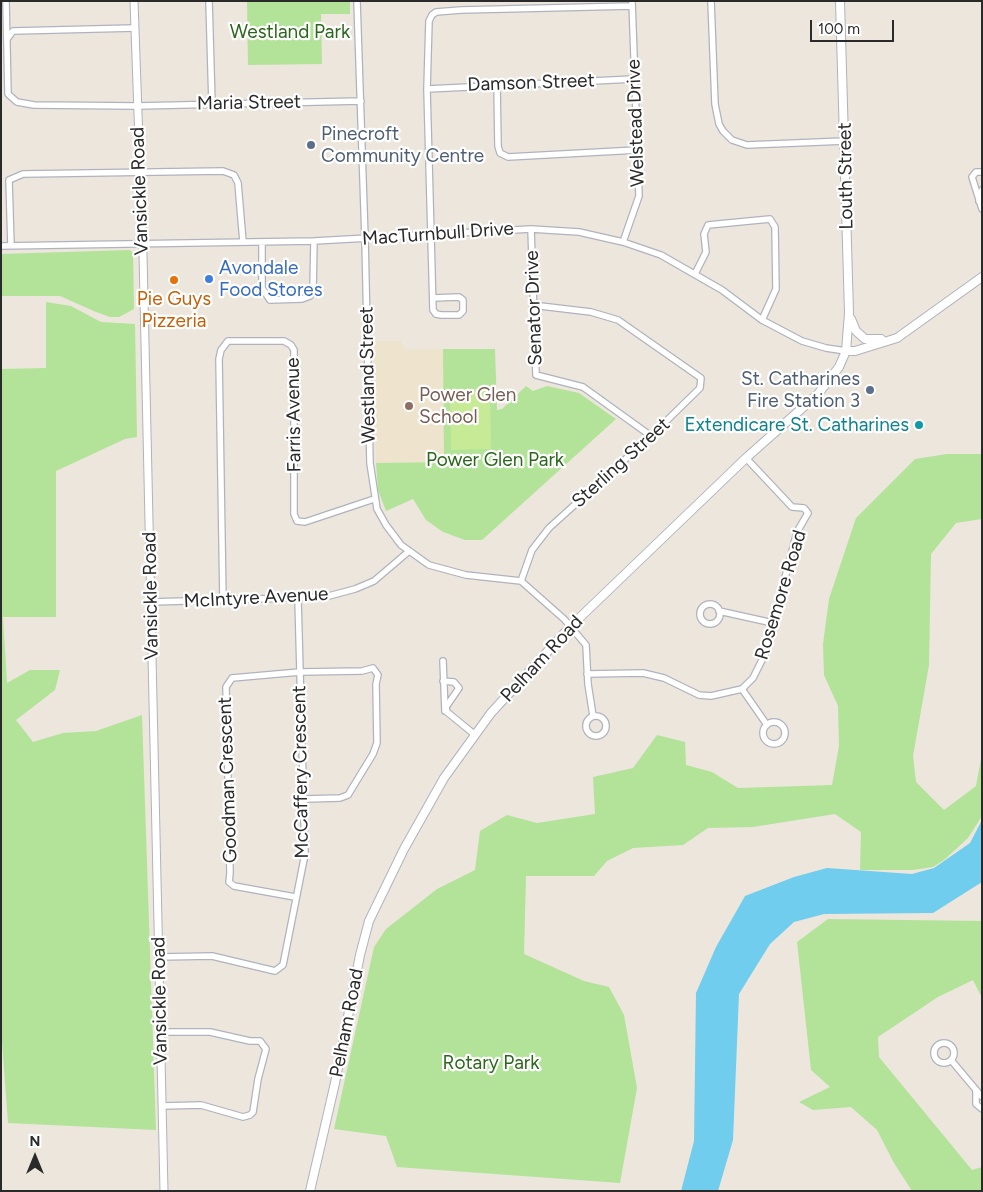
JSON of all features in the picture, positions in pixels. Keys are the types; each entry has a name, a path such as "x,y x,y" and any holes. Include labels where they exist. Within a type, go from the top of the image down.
{"main road":[{"name":"Louth Street","path":"840,1 850,313 846,351"},
{"path":"846,351 855,351 898,338 982,277"},
{"path":"850,313 856,331 865,339 898,338"},
{"name":"Pelham Road","path":"310,1191 335,1083 360,955 369,921 404,849 434,796 474,734 571,626 746,458 818,394 839,367 846,351"}],"street":[{"name":"Maria Street","path":"6,1 8,94 17,102 34,105 137,106 361,101"},
{"name":"Vansickle Road","path":"134,1 142,243 164,1191"},
{"path":"209,1 212,104"},
{"name":"Westland Street","path":"357,1 370,463 374,499 386,526 408,552 429,565 446,571 521,581"},
{"path":"711,1 715,104 719,124 723,131 732,140 747,146 845,141"},
{"path":"433,298 459,297 463,300 463,311 459,315 436,314 433,310 427,88 429,21 436,12 632,4"},
{"name":"Welstead Drive","path":"623,242 639,196 632,4"},
{"path":"7,39 13,31 135,28"},
{"name":"Damson Street","path":"427,88 634,79"},
{"path":"497,84 498,146 500,153 508,157 637,150"},
{"path":"11,246 8,180 23,174 223,171 234,175 238,183 243,242"},
{"path":"980,206 972,177 976,172 982,172"},
{"path":"980,206 982,190"},
{"path":"695,274 706,252 704,234 708,225 770,219 775,227 776,289 762,320"},
{"name":"MacTurnbull Drive","path":"1,246 314,241 531,229 578,232 623,242 661,255 722,290 762,320 802,341 826,348 846,351"},
{"name":"Senator Drive","path":"531,229 532,305 536,375 583,387 652,436"},
{"path":"262,242 262,288 265,294 270,300 302,300 310,296 314,290 314,241"},
{"name":"Sterling Street","path":"521,581 532,550 550,528 698,392 700,378 618,320 591,312 532,305"},
{"name":"Farris Avenue","path":"223,601 219,359 221,350 228,341 284,341 294,350 294,514 297,521 305,522 374,499"},
{"name":"Rosemore Road","path":"742,689 761,665 797,532 808,513 804,508 792,507 746,458"},
{"name":"McIntyre Avenue","path":"151,602 325,597 355,590 374,581 408,552"},
{"path":"521,581 571,626 586,645 587,674 593,716"},
{"name":"McCaffery Crescent","path":"160,957 212,956 278,970 283,965 305,854 305,799 298,599"},
{"path":"719,611 773,623"},
{"path":"443,661 444,707 449,715 474,734"},
{"path":"300,672 362,671 370,668 375,669 378,675 376,684 377,743 372,756 346,796 305,799"},
{"name":"Goodman Crescent","path":"295,897 234,886 229,882 226,687 232,678 300,672"},
{"path":"587,674 643,673 664,678 691,692 707,696 724,695 742,689 767,725"},
{"path":"444,681 453,682 459,686 459,692 446,707 449,715"},
{"path":"160,1032 210,1032 250,1041 260,1041 266,1049 258,1079 253,1112 250,1116 242,1116 201,1106 163,1106"},
{"path":"950,1060 982,1097"},
{"path":"976,1091 976,1104 982,1109"}],"shaded area":[{"name":"Power Glen School","path":"374,341 400,341 406,350 443,349 444,462 376,463"}],"green space":[{"name":"Westland Park","path":"247,1 350,1 350,14 321,14 322,64 248,65"},
{"path":"129,250 133,252 134,309 119,317 110,317 60,296 1,296 1,254"},
{"path":"46,302 71,306 101,322 135,324 137,437 125,439 56,471 56,617 3,617 7,683 30,670 60,670 55,690 16,720 33,742 63,733 96,731 142,715 156,1130 8,1123 1,1029 1,369 46,368"},
{"name":"Power Glen Park","path":"443,349 495,349 497,410 502,409 526,386 533,391 547,386 579,393 616,419 482,540 465,540 443,532 426,520 413,499 386,511 378,490 376,463 444,462"},
{"path":"450,389 490,389 491,449 451,450"},
{"name":"Rotary Park","path":"947,454 982,454 982,519 956,523 931,554 929,665 913,756 916,782 944,810 976,786 982,753 982,816 968,838 944,860 933,867 913,870 860,870 861,832 835,814 753,827 708,828 683,845 633,848 607,861 594,876 526,876 524,954 584,981 609,987 624,1015 637,1088 620,1183 397,1167 386,1136 334,1129 374,947 386,929 437,889 475,870 480,831 507,815 537,823 595,814 593,777 633,768 657,735 685,742 686,765 712,772 738,788 832,785 839,746 838,706 824,675 823,644 829,599 856,518 915,459"},
{"path":"828,919 982,921 982,998 973,980 938,997 878,1037 879,1057 972,1170 982,1167 982,1191 912,1191 894,1163 877,1130 851,1107 813,1110 799,1102 830,1087 811,1070 797,942"}],"water":[{"path":"982,820 982,882 933,913 824,914 794,922 770,944 739,994 733,1140 718,1191 681,1191 694,1141 696,993 716,947 745,896 794,877 827,868 912,874 934,868 970,843"}],"place":[{"name":"Pinecroft Community Centre","path":"311,145"},
{"name":"Avondale Food Stores","path":"209,279"},
{"name":"Pie Guys Pizzeria","path":"174,280"},
{"name":"St. Catharines Fire Station 3","path":"870,390"},
{"name":"Power Glen School","path":"409,406"},
{"name":"Extendicare St. Catharines","path":"919,425"}]}
